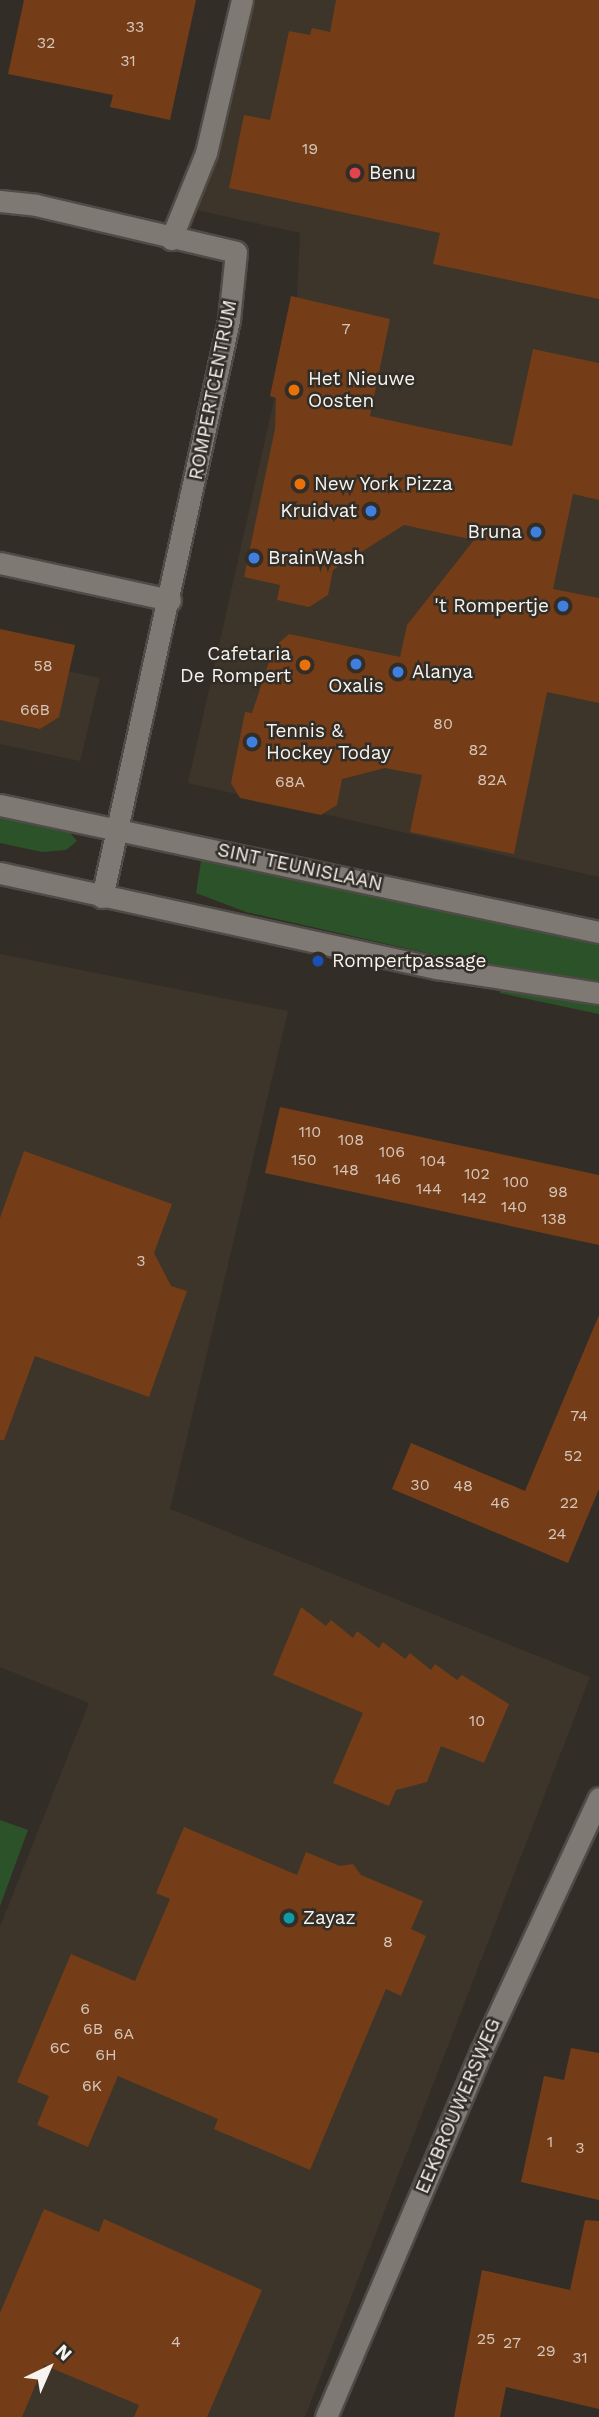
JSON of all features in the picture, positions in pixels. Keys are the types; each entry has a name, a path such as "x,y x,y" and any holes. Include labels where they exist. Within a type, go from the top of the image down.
{"street":[{"path":"171,239 206,153 242,0"},
{"name":"ROMPERTCENTRUM","path":"0,201 36,205 171,239 236,252 229,320 170,600 102,897"},
{"path":"0,563 170,600"},
{"name":"SINT TEUNISLAAN","path":"0,805 116,831 245,853 599,932"},
{"path":"0,873 437,968 599,993"},
{"name":"EEKBROUWERSWEG","path":"326,2417 481,2052 594,1820 599,1798"}],"shaded area":[{"path":"235,0 599,0 599,877 188,783 297,298 300,233 192,209"},
{"path":"0,657 100,678 80,761 0,744"},
{"path":"0,954 288,1011 170,1509 590,1677 305,2417 0,2417 0,1927 89,1703 0,1667"}],"green space":[{"path":"0,818 70,833 77,841 66,850 42,852 0,843"},
{"path":"201,861 599,944 599,981 440,956 246,912 196,893"},
{"path":"500,990 599,1006 599,1014 500,993"},
{"path":"0,1820 28,1830 0,1906"}],"building":[{"path":"24,0 196,0 170,120 110,107 113,95 8,74"},
{"path":"336,0 599,0 599,299 433,264 440,233 229,188 244,115 270,120 289,31 310,35 312,28 330,32"},
{"path":"291,296 390,319 370,416 425,428 512,446 533,349 599,363 599,500 573,494 553,589 599,598 599,703 547,692 514,854 410,832 422,775 385,768 342,779 337,805 321,815 240,798 231,783 245,712 252,713 274,647 289,634 400,657 407,625 474,540 404,525 333,570 328,595 309,607 277,600 280,585 244,577 275,429 276,398 270,396"},
{"path":"0,629 75,645 59,717 40,729 0,720"},
{"path":"280,1107 599,1175 599,1245 265,1173"},
{"path":"24,1151 172,1204 154,1253 171,1286 187,1291 149,1397 35,1356 4,1440 0,1440 0,1218"},
{"path":"599,1315 599,1489 568,1563 392,1489 411,1443 525,1491"},
{"path":"301,1607 326,1626 331,1620 353,1638 357,1631 379,1648 383,1642 405,1659 410,1653 431,1670 435,1664 457,1680 462,1675 509,1704 484,1763 441,1746 427,1782 396,1790 389,1806 333,1783 363,1713 273,1675"},
{"path":"184,1827 297,1875 306,1852 340,1866 353,1864 361,1875 423,1901 411,1929 426,1936 401,1996 386,1989 310,2170 214,2129 218,2119 118,2076 88,2147 37,2125 49,2096 17,2082 71,1954 135,1981 170,1899 156,1893"},
{"path":"571,2048 599,2053 599,2200 521,2182 544,2076 564,2080"},
{"path":"44,2209 99,2232 104,2219 262,2290 207,2417 134,2417 139,2405 44,2365 22,2417 0,2417 0,2313"},
{"path":"585,2220 599,2221 599,2409 506,2387 500,2417 454,2417 482,2270 570,2290"}],"place":[{"name":"Benu","path":"355,173"},
{"name":"Het Nieuwe Oosten","path":"294,390"},
{"name":"New York Pizza","path":"300,484"},
{"name":"Kruidvat","path":"371,511"},
{"name":"Bruna","path":"536,532"},
{"name":"BrainWash","path":"254,558"},
{"name":"'t Rompertje","path":"563,606"},
{"name":"Oxalis","path":"356,664"},
{"name":"Cafetaria De Rompert","path":"305,665"},
{"name":"Alanya","path":"398,672"},
{"name":"Tennis & Hockey Today","path":"252,742"},
{"name":"Rompertpassage","path":"318,961"},
{"name":"Zayaz","path":"289,1918"}]}
